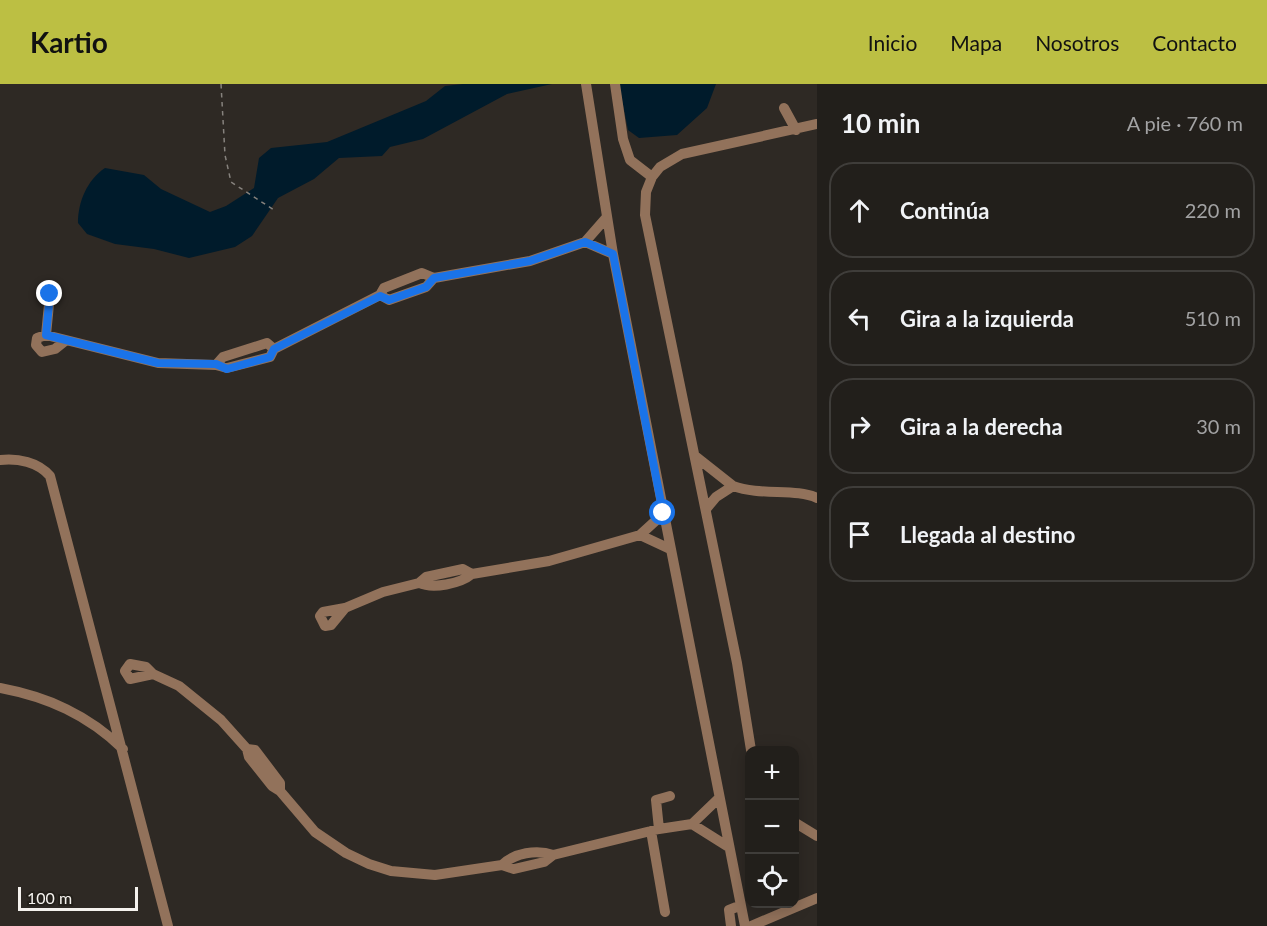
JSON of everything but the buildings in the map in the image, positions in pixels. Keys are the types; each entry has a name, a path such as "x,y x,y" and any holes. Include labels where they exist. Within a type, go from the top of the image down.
{"street":[{"path":"586,84 598,147 606,218 739,906 745,926"},
{"path":"615,84 623,139 630,160 652,177"},
{"path":"784,108 796,130"},
{"path":"750,746 737,663 645,215 646,192 652,177 660,167 682,154 817,124"},
{"path":"65,342 55,349 42,352 37,348 36,341 46,335 60,337 65,342 158,363 216,364 227,369 270,357 274,349 380,296 384,288 422,273 434,278 530,261 585,242 606,218"},
{"path":"585,242 613,254"},
{"path":"46,335 50,294"},
{"path":"695,456 733,486 749,492 808,494 817,498"},
{"path":"0,460 12,459 36,465 50,476 168,926"},
{"path":"706,509 716,496 733,486"},
{"path":"345,608 383,592 419,583 426,577 463,569 472,574 549,561 640,535 663,513"},
{"path":"640,535 670,549"},
{"path":"153,674 179,686 202,703 247,749 254,765 315,832 332,845 362,860 392,871 435,875 502,865 510,857 542,851 553,855 655,830 692,824 718,799"},
{"path":"0,688 33,695 78,714 100,728 123,750"},
{"path":"665,912 655,830 656,800 670,796"},
{"path":"692,824 728,846"},
{"path":"799,825 817,836"},
{"path":"751,926 771,922 817,898"},
{"path":"730,926 729,910 739,906"}],"path":[{"path":"221,84 225,155 231,182 274,210"}],"water":[{"path":"552,84 507,94 423,139 390,147 382,156 339,158 314,179 278,198 252,236 235,247 189,258 154,249 115,244 87,234 78,223 85,192 93,179 105,168 144,175 161,189 210,212 226,206 254,188 259,158 271,148 327,142 426,101 445,86"},
{"path":"619,84 716,84 707,108 677,135 639,138 628,130"}],"route":[{"path":"50,294 46,335 60,337 65,342 79,343 132,359 158,363 216,364 227,369 270,357 274,349 380,296 389,300 426,287 434,278 530,261 585,242 613,254 663,513"}]}
